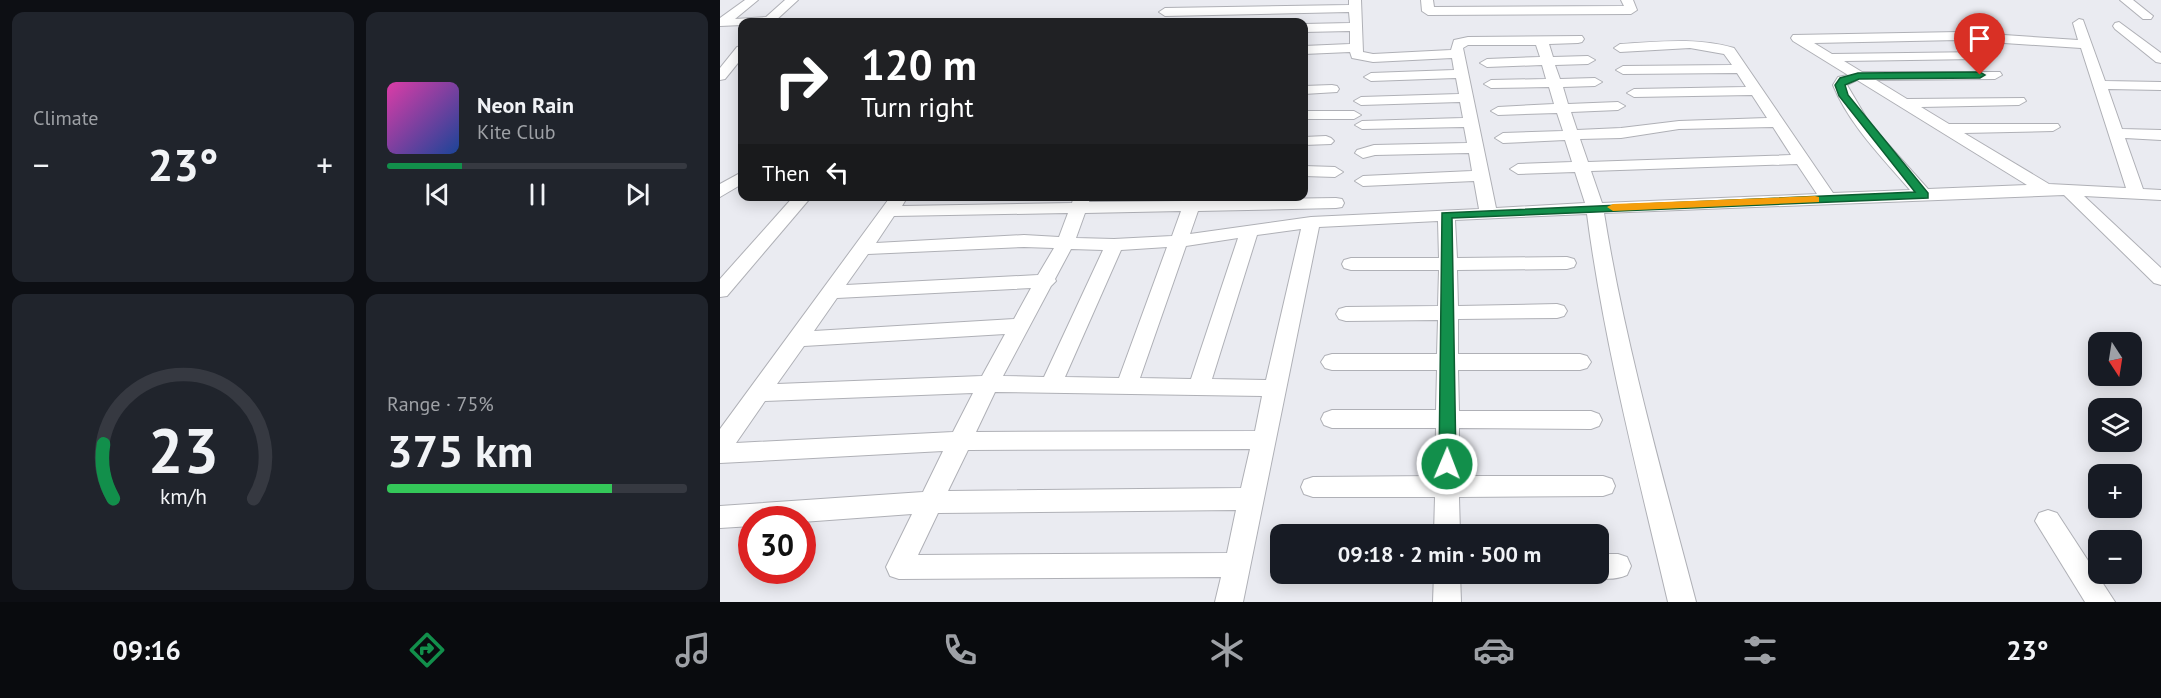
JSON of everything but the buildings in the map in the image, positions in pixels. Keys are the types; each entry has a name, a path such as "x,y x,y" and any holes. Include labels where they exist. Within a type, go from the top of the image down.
{"street":[{"path":"722,23 752,0"},
{"path":"771,18 792,0"},
{"path":"1427,0 1428,11 1491,5 1567,5 1631,9 1627,0"},
{"path":"2126,0 2147,16"},
{"path":"1166,12 1355,4 1357,55 1364,58 1458,54"},
{"path":"722,23 738,22"},
{"path":"2079,23 2136,194"},
{"path":"1308,28 1356,27"},
{"path":"2119,27 2161,59"},
{"path":"2046,189 1796,38 1959,36 2086,44"},
{"path":"1488,213 1458,54 1459,44 1468,41 1578,39"},
{"path":"1541,40 1594,208 1602,257 1637,419 1682,602"},
{"path":"1620,48 1698,46 1722,48 1729,51 1829,199"},
{"path":"1308,50 1357,48"},
{"path":"720,76 738,55"},
{"path":"1830,58 1977,55"},
{"path":"1487,63 1588,60"},
{"path":"1623,70 1739,69"},
{"path":"1371,77 1463,74"},
{"path":"1924,195 1844,96 1840,85 1843,80 1858,76 1995,75"},
{"path":"1491,84 1595,82"},
{"path":"2099,85 2161,86"},
{"path":"1308,90 1332,89"},
{"path":"1634,93 1755,91"},
{"path":"1361,101 1466,98"},
{"path":"1903,103 2019,101"},
{"path":"1498,111 1618,106"},
{"path":"1308,115 1358,120 1470,122"},
{"path":"1503,138 1641,131 1679,125 1776,122"},
{"path":"1946,129 2052,127"},
{"path":"2115,133 2161,135"},
{"path":"1308,141 1326,141"},
{"path":"1363,153 1374,150 1475,148"},
{"path":"1518,169 1802,159"},
{"path":"1308,171 1335,172"},
{"path":"1363,181 1481,176"},
{"path":"720,192 738,180"},
{"path":"862,249 1024,241 1114,245 1179,241 1311,222 2046,189 2161,195"},
{"path":"2068,191 2161,279"},
{"path":"720,291 800,201"},
{"path":"720,447 895,204 1081,201 1065,244 1047,281 988,384 899,567 1237,565"},
{"path":"1126,387 1193,201"},
{"path":"1264,201 1336,202"},
{"path":"1446,215 1448,264 1447,524"},
{"path":"1229,602 1311,222"},
{"path":"1199,387 1250,230"},
{"path":"1050,386 1114,245"},
{"path":"1351,264 1567,263"},
{"path":"832,292 1047,281"},
{"path":"1346,314 1557,311"},
{"path":"798,339 1021,326"},
{"path":"1332,362 1447,364 1580,362"},
{"path":"759,393 988,384 1274,388"},
{"path":"1332,419 1591,420"},
{"path":"720,453 960,441 1263,440"},
{"path":"1312,488 1603,486"},
{"path":"720,517 930,502 1250,500"},
{"path":"2048,521 2101,602"},
{"path":"1447,584 1448,602"}],"slow traffic":[{"path":"1613,207 1815,200"}],"route":[{"path":"1447,464 1448,264 1446,215 1924,195 1864,124 1844,96 1840,85 1843,80 1858,76 1980,75"}]}
